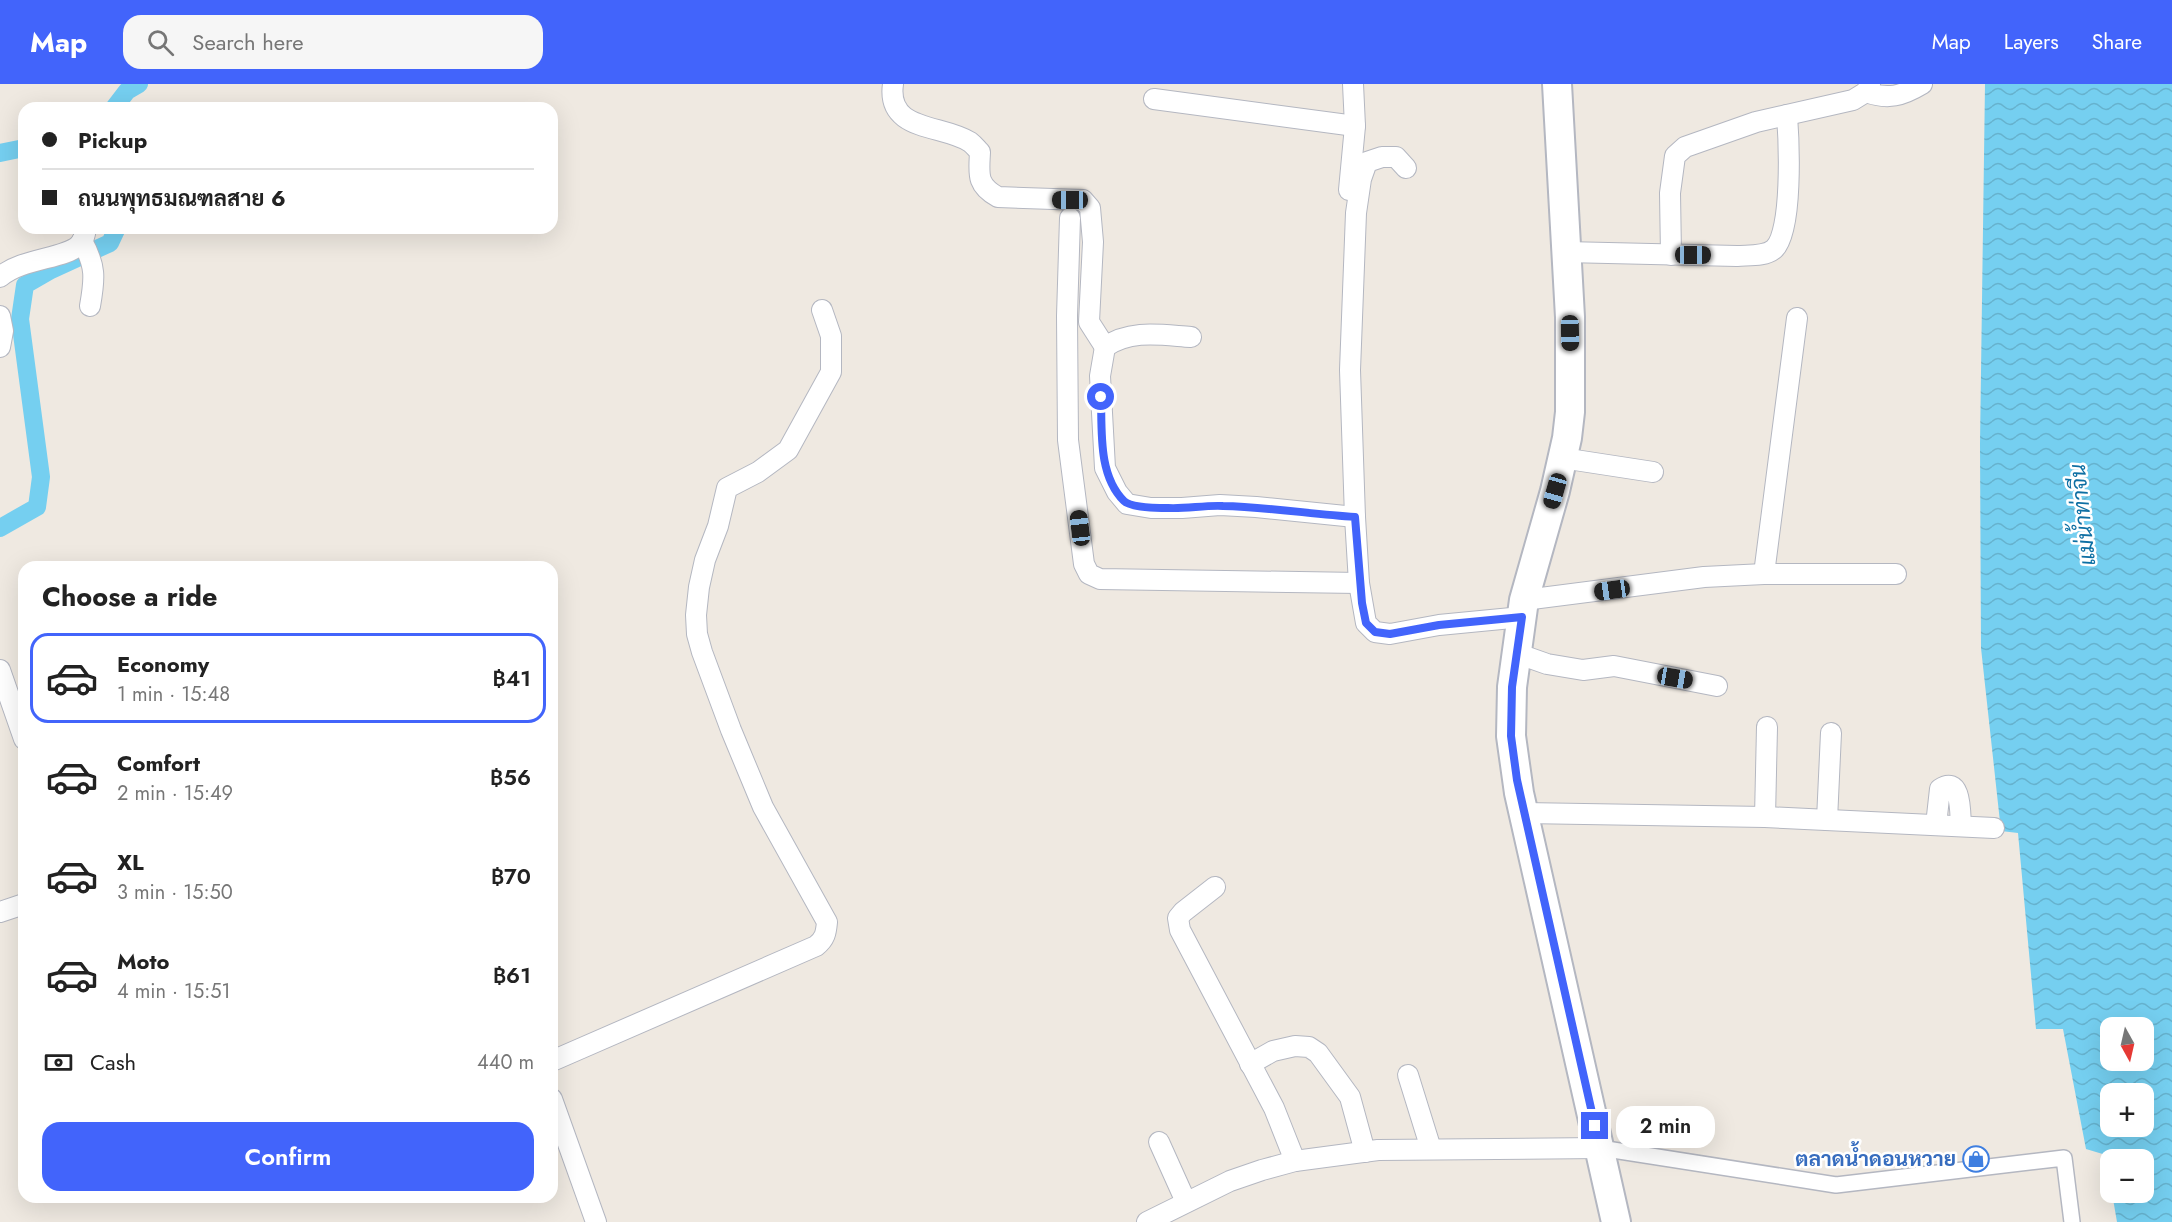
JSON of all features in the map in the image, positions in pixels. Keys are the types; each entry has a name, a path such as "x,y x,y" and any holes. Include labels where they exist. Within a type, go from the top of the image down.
{"main road":[{"path":"1557,84 1570,317 1570,412 1562,458 1523,609 1512,687 1511,736 1523,813 1616,1222"}],"street":[{"path":"893,84 892,93 897,110 906,120 970,142 980,152 979,176 985,190 998,197 1083,200 1090,208 1093,242 1089,322 1105,347 1100,376 1105,468 1126,504 1151,508 1256,507 1355,517"},
{"path":"1353,84 1355,126 1349,191 1356,213"},
{"path":"1671,255 1670,193 1675,156 1685,147 1735,129 1853,100 1868,88 1882,98 1902,94 1922,84"},
{"path":"1154,99 1355,126"},
{"path":"1565,252 1671,255 1761,254 1774,249 1780,239 1789,188 1790,157 1787,115"},
{"path":"1406,168 1396,158 1382,157 1367,162 1360,179 1356,213 1350,370 1355,517 1359,583 1366,623 1375,632 1390,634 1704,578 1764,574 1896,574"},
{"path":"1070,218 1067,316 1068,440 1084,564 1089,574 1100,579 1359,583"},
{"path":"0,277 9,269 87,245 94,282 90,306"},
{"path":"558,1058 816,946 823,940 826,933 827,922 763,807 731,730 702,652 696,615 705,560 718,526 727,488 758,472 788,450 831,372 831,336 822,310"},
{"path":"0,316 3,331 0,347"},
{"path":"1764,574 1797,318"},
{"path":"1105,347 1122,337 1142,333 1191,337"},
{"path":"1562,458 1653,472"},
{"path":"1516,653 1547,664 1583,670 1614,666 1717,686"},
{"path":"0,670 18,722"},
{"path":"1765,817 1767,727"},
{"path":"1827,820 1831,733"},
{"path":"1935,825 1940,789 1951,786 1955,788 1959,796 1961,826"},
{"path":"1523,813 1765,817 1995,828"},
{"path":"1215,887 1178,918 1180,930 1274,1108 1295,1161"},
{"path":"0,912 18,906"},
{"path":"1250,1064 1273,1051 1295,1046 1309,1047 1318,1053 1350,1097 1365,1152"},
{"path":"1408,1075 1431,1149"},
{"path":"558,1116 596,1222"},
{"path":"1158,1142 1186,1202"},
{"path":"1147,1222 1230,1181 1295,1161 1365,1152 1431,1149 1600,1148 1836,1185 2064,1158 2072,1222"}],"water":[{"name":"แม่น้ำท่าจีน","path":"1985,84 2172,84 2172,1222 2117,1222 2114,1203 2154,1203 2154,1149 2100,1149 2100,1153 2086,1149 2063,1029 2036,1029 2018,833 2001,831 1981,648 1980,444"}],"waterway":[{"path":"119,102 127,91 139,84"},
{"path":"0,153 18,149"},
{"path":"0,528 37,507 41,477 20,319 25,285 51,270 110,243 114,234"}],"place":[{"name":"ตลาดน้ำดอนหวาย","path":"1976,1159"}],"route":[{"path":"1101,397 1105,468 1126,504 1151,508 1256,507 1355,517 1362,603 1366,623 1375,632 1390,634 1439,625 1522,617 1512,687 1511,736 1517,780 1595,1126"}]}
